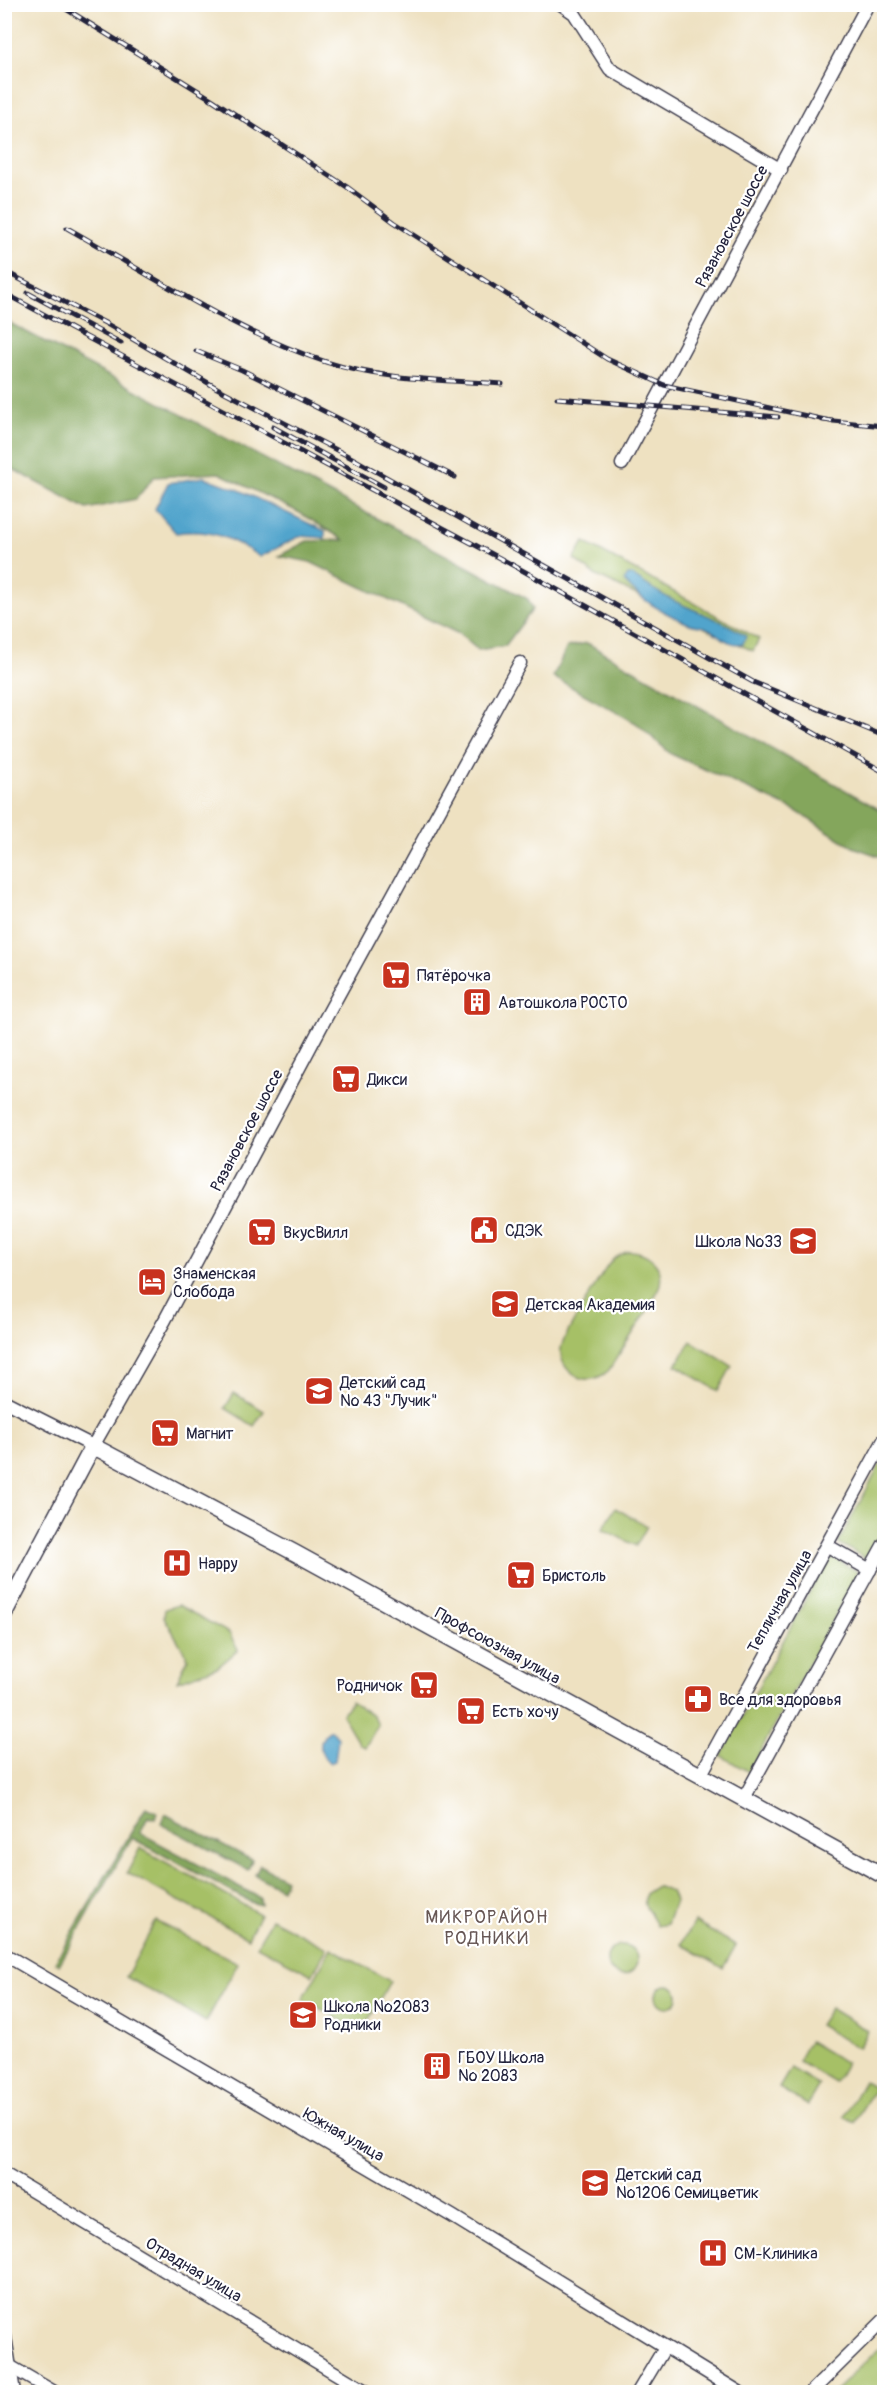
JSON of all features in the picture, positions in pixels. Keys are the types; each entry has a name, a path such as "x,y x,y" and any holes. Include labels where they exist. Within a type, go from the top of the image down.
{"main road":[{"name":"Рязановское шоссе","path":"4,1614 93,1446"},
{"name":"Профсоюзная улица","path":"93,1446 295,1553 885,1876"}],"street":[{"path":"561,4 574,13 610,69 781,170"},
{"name":"Рязановское шоссе","path":"622,464 868,4"},
{"name":"Рязановское шоссе","path":"93,1446 165,1320 324,1021 520,663"},
{"path":"4,1401 93,1446"},
{"name":"Тепличная улица","path":"700,1776 885,1440"},
{"path":"743,1800 885,1544"},
{"path":"828,1546 870,1570"},
{"name":"Южная улица","path":"4,1954 452,2216 739,2392"},
{"name":"Отрадная улица","path":"4,2174 367,2392"},
{"path":"811,2392 885,2320"},
{"path":"4,2331 8,2368 14,2392"},
{"path":"638,2392 665,2346"},
{"path":"8,2368 54,2392"}],"green space":[{"path":"4,320 528,599 533,609 505,646 478,650 459,634 310,562 279,556 307,541 344,540 300,513 219,473 154,477 136,499 87,509 5,465"},
{"path":"584,542 759,639 753,651 595,575 574,559"},
{"path":"587,643 884,812 884,858 853,847 796,811 671,754 636,723 553,677 567,647"},
{"path":"629,1251 642,1253 653,1260 659,1270 660,1284 645,1314 609,1370 601,1376 584,1379 574,1375 566,1368 561,1354 563,1341 608,1265 613,1259"},
{"path":"691,1341 732,1366 718,1391 676,1365"},
{"path":"234,1393 264,1411 254,1426 225,1408"},
{"path":"884,1457 884,1528 867,1559 838,1543"},
{"path":"615,1508 647,1526 636,1546 603,1529"},
{"path":"829,1556 859,1572 749,1772 721,1756"},
{"path":"178,1605 229,1633 238,1650 218,1667 177,1681 188,1658 164,1617 165,1609"},
{"path":"351,1701 373,1716 378,1725 365,1747 360,1745 342,1715"},
{"path":"146,1807 157,1812 155,1819 148,1817 140,1833 260,1898 261,1905 250,1902 132,1838 59,1965 55,1962"},
{"path":"165,1814 252,1860 248,1870 161,1824"},
{"path":"140,1848 260,1914 248,1938 127,1873"},
{"path":"260,1865 286,1879 282,1889 255,1875"},
{"path":"657,1886 671,1892 675,1901 667,1924 657,1926 646,1907 645,1898 646,1893"},
{"path":"271,1919 327,1948 312,1975 257,1946"},
{"path":"156,1921 238,1963 206,2022 126,1977"},
{"path":"694,1922 736,1945 723,1968 681,1944"},
{"path":"622,1945 633,1949 637,1960 633,1971 622,1975 611,1971 607,1960 611,1949"},
{"path":"331,1948 390,1981 362,2032 303,1999"},
{"path":"667,1985 675,1988 678,1996 675,2004 667,2007 659,2004 656,1996 659,1988"},
{"path":"830,2008 868,2031 858,2048 819,2025"},
{"path":"809,2041 846,2063 835,2083 798,2061"},
{"path":"791,2068 819,2085 807,2105 779,2088"},
{"path":"864,2081 875,2088 854,2122 844,2116"},
{"path":"884,2344 884,2392 834,2392"}],"water":[{"path":"204,477 237,489 325,531 325,538 300,536 260,557 230,540 210,533 176,533 155,509 168,483"},
{"path":"628,575 632,575 675,601 738,631 746,636 743,644 729,642 707,628 687,623 661,610 645,600 624,581"},
{"path":"331,1730 338,1738 335,1761 330,1763 321,1751 321,1742 326,1733"}],"railway":[{"path":"58,4 213,100 347,187 394,222 607,359 664,385 830,421"},
{"path":"67,228 227,319 293,350 326,362 391,376 502,384"},
{"path":"4,271 105,323 217,388 352,458 753,682 884,736"},
{"path":"4,293 520,569 884,772"},
{"path":"28,293 121,343"},
{"path":"196,351 242,370 455,477"},
{"path":"557,398 778,417"},
{"path":"823,420 884,426"},
{"path":"273,427 384,487"}],"place":[{"name":"Пятёрочка","path":"396,975"},
{"name":"Автошкола РОСТО","path":"477,1002"},
{"name":"Дикси","path":"346,1079"},
{"name":"СДЭК","path":"484,1230"},
{"name":"ВкусВилл","path":"262,1232"},
{"name":"Школа №33","path":"803,1241"},
{"name":"Знаменская Слобода","path":"152,1282"},
{"name":"Детская Академия","path":"505,1304"},
{"name":"Детский сад № 43 \"Лучик\"","path":"319,1391"},
{"name":"Магнит","path":"165,1433"},
{"name":"Happy","path":"177,1563"},
{"name":"Бристоль","path":"521,1575"},
{"name":"Родничок","path":"424,1685"},
{"name":"Все для здоровья","path":"698,1699"},
{"name":"Есть хочу","path":"471,1711"},
{"name":"Школа №2083 Родники","path":"303,2015"},
{"name":"ГБОУ Школа № 2083","path":"437,2066"},
{"name":"Детский сад №1206 Семицветик","path":"595,2183"},
{"name":"СМ-Клиника","path":"713,2253"}],"district":[{"name":"МИКРОРАЙОН РОДНИКИ","path":"487,1927"}]}
